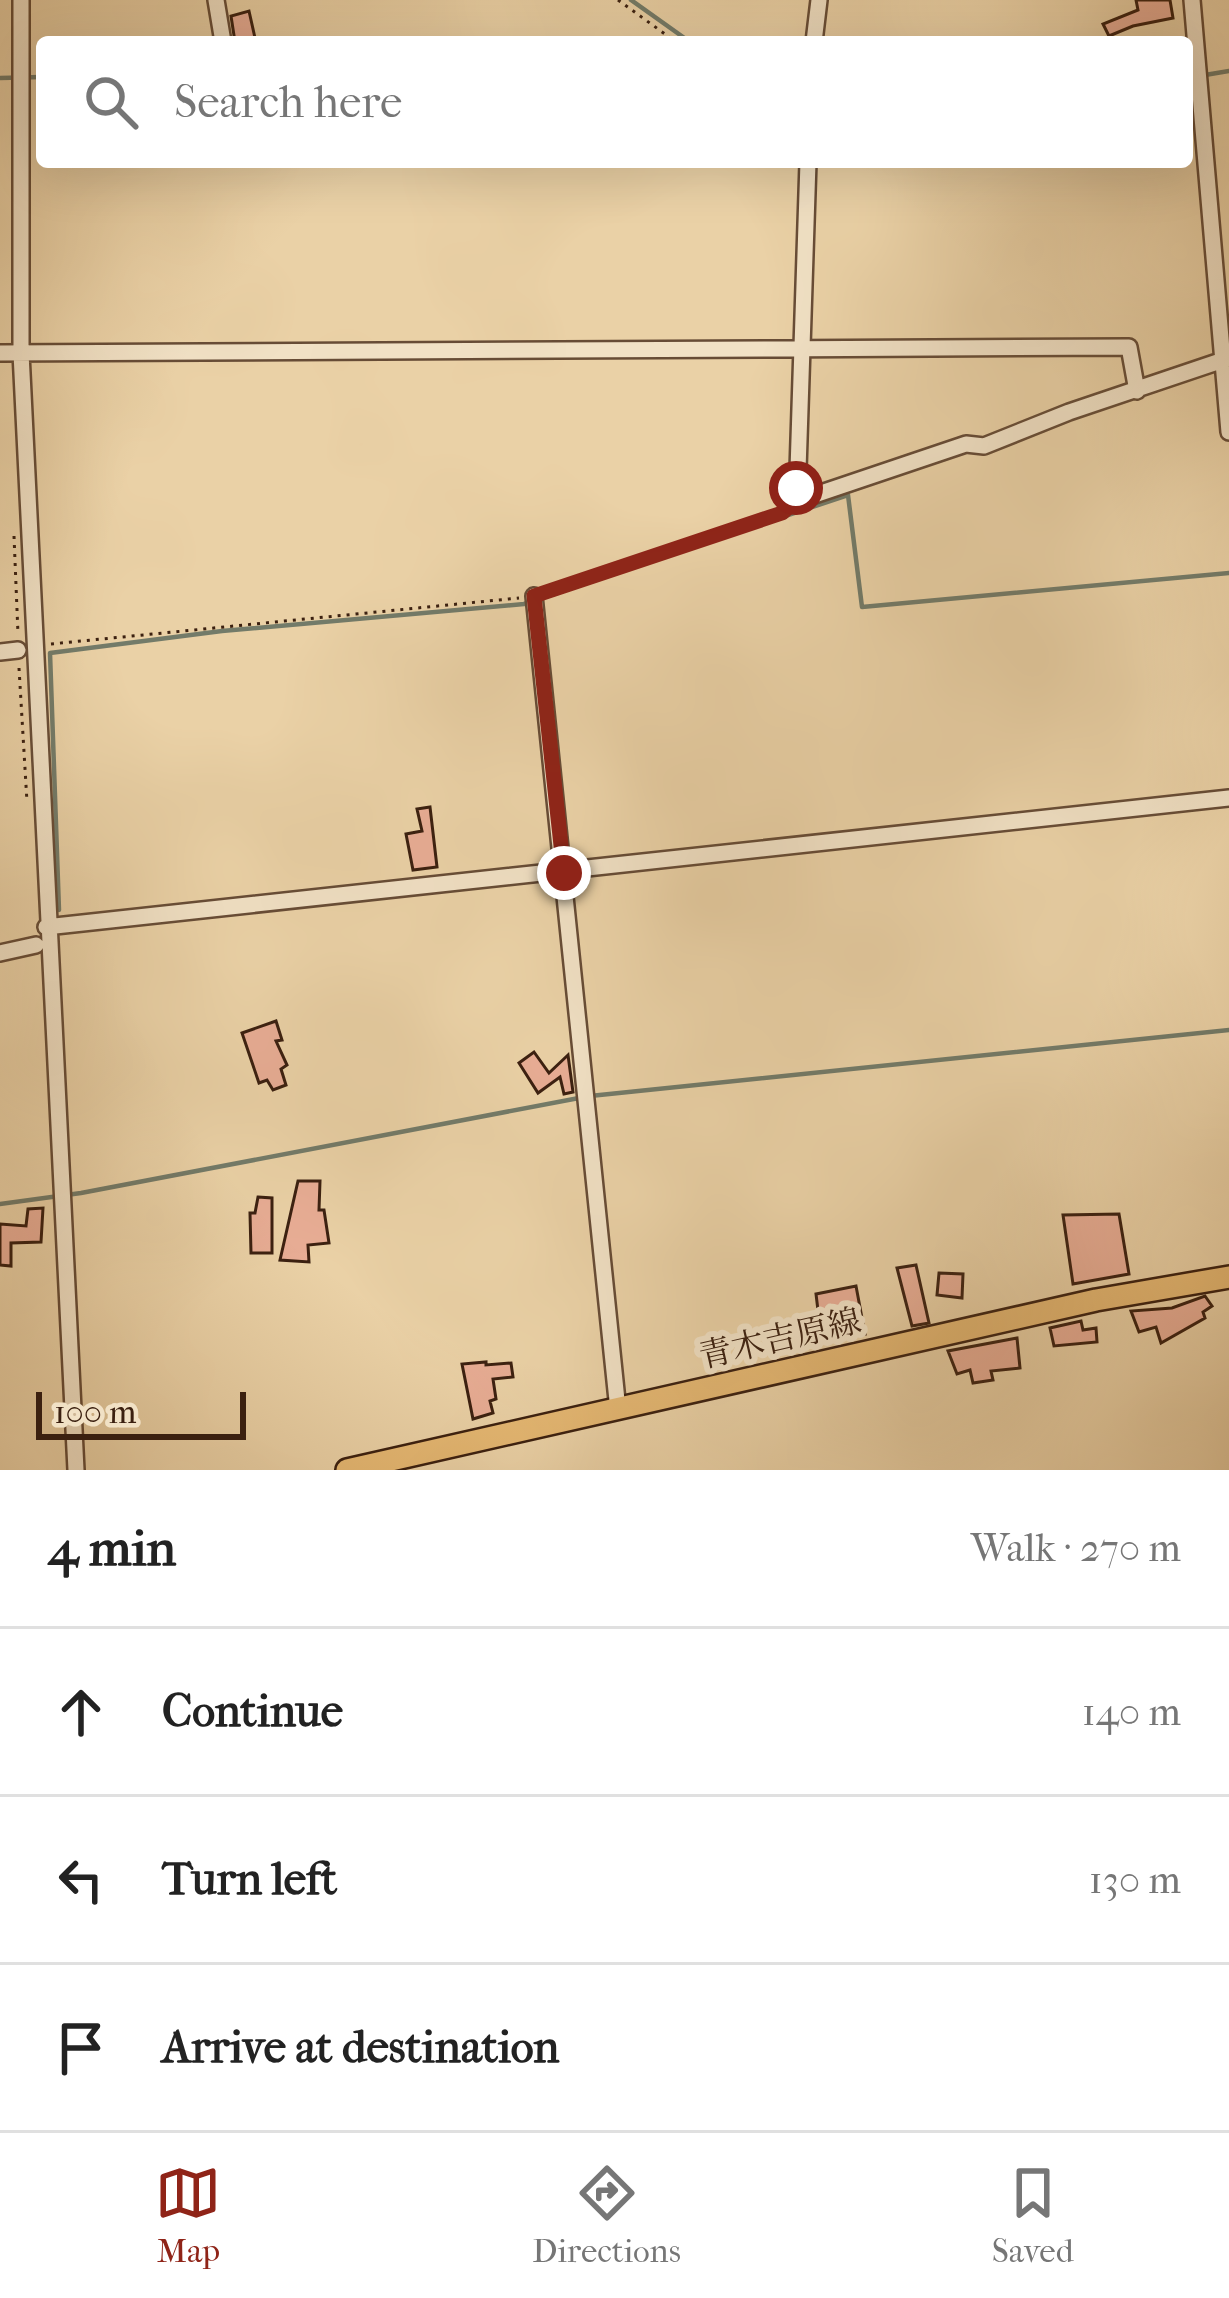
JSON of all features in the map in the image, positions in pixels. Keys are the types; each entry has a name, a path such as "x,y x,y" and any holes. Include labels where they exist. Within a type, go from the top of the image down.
{"main road":[{"name":"青木吉原線","path":"347,1470 1096,1300 1229,1276"}],"street":[{"path":"20,0 25,648 46,927 76,1470"},
{"path":"216,0 222,36"},
{"path":"815,36 819,0"},
{"path":"1192,0 1229,432"},
{"path":"808,168 797,500 966,444 984,446 1225,359"},
{"path":"0,353 1129,346 1137,391"},
{"path":"534,596 618,1410"},
{"path":"0,652 25,648"},
{"path":"46,927 1229,798"},
{"path":"0,953 36,945"}],"path":[{"path":"618,0 668,36"},
{"path":"25,648 534,596 782,513 797,500"}],"building":[{"path":"1136,0 1170,0 1173,18 1109,36 1103,24 1138,10"},
{"path":"249,11 255,36 234,36 231,16"},
{"path":"430,807 437,867 413,870 406,834 422,831 417,809"},
{"path":"276,1021 282,1040 276,1041 287,1065 281,1069 286,1085 273,1090 267,1080 259,1083 242,1033"},
{"path":"534,1052 549,1073 568,1055 573,1092 564,1094 560,1077 538,1093 519,1063"},
{"path":"298,1181 320,1181 319,1210 324,1210 329,1243 308,1245 309,1262 280,1260"},
{"path":"258,1197 272,1198 272,1253 251,1253 250,1213 255,1213"},
{"path":"43,1208 41,1242 11,1243 11,1266 0,1265 0,1224 26,1226 28,1209"},
{"path":"1119,1214 1129,1274 1073,1284 1063,1215"},
{"path":"916,1265 929,1323 912,1326 897,1268"},
{"path":"939,1273 963,1274 962,1298 937,1295"},
{"path":"856,1286 865,1334 841,1335 837,1325 820,1327 816,1294"},
{"path":"1205,1296 1212,1306 1203,1312 1205,1318 1161,1343 1156,1327 1139,1332 1131,1311 1172,1308"},
{"path":"1081,1321 1083,1330 1096,1328 1097,1342 1054,1346 1050,1328"},
{"path":"1017,1338 1020,1368 991,1371 993,1380 973,1383 970,1370 957,1374 948,1351"},
{"path":"511,1363 513,1377 493,1379 493,1413 473,1419 462,1364"}],"waterway":[{"path":"631,0 682,36"},
{"path":"1205,75 1229,71"},
{"path":"0,78 36,77"},
{"path":"59,910 50,653 222,631 524,604 848,495 862,607 1229,573"},
{"path":"590,1096 1229,1030"},
{"path":"0,1204 81,1193 579,1098"}],"route":[{"path":"564,873 534,596 782,513 797,500 796,488"}]}
